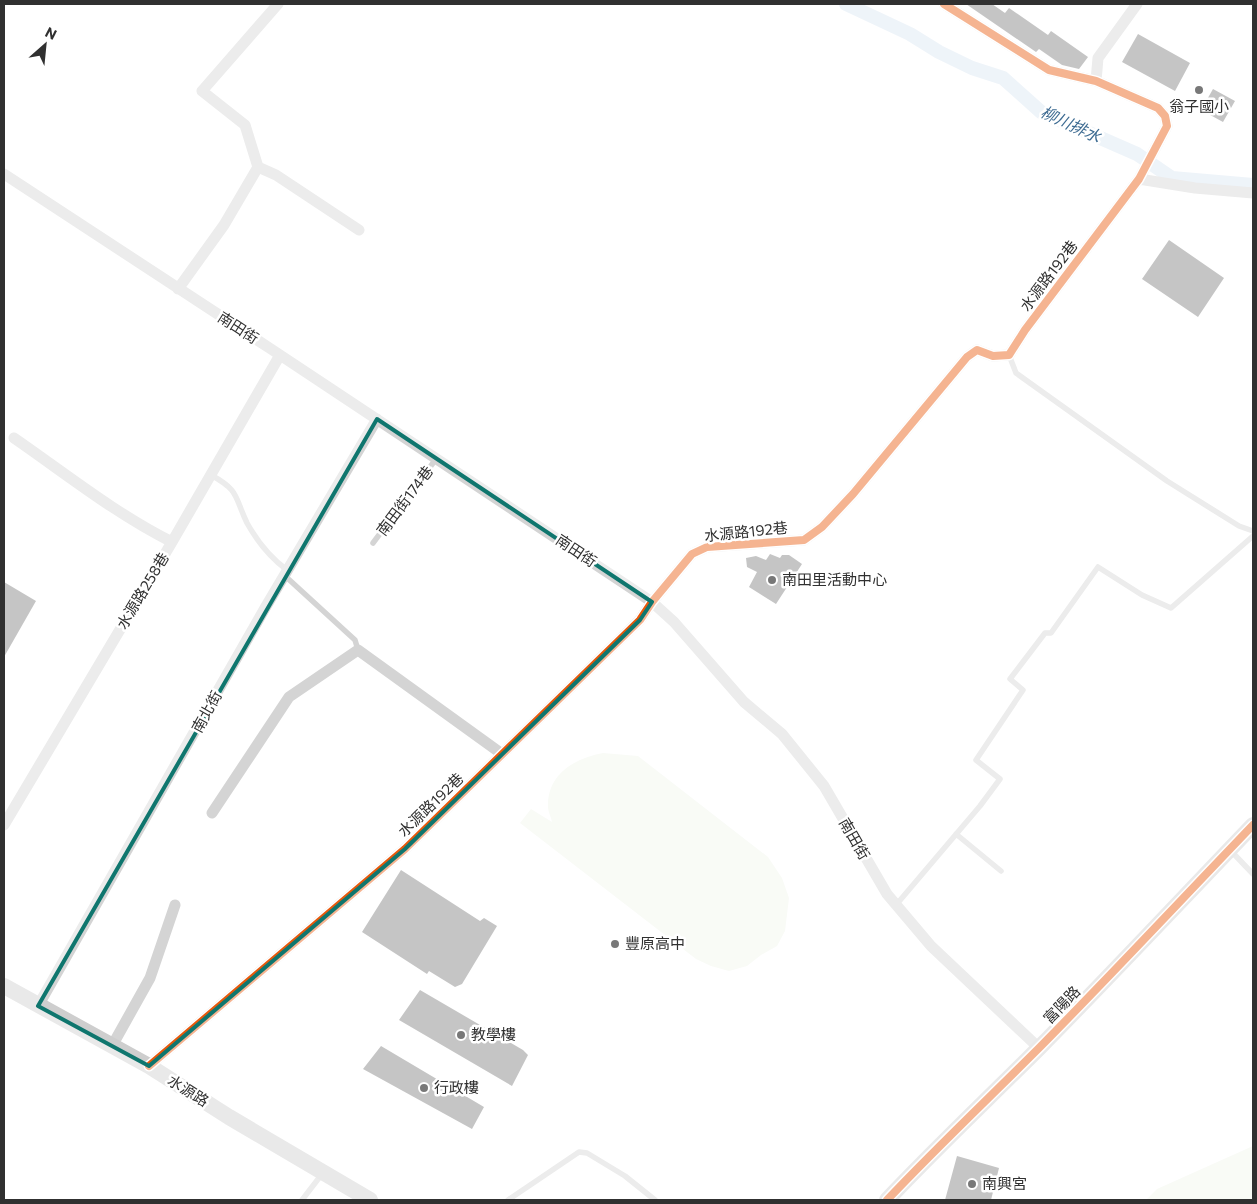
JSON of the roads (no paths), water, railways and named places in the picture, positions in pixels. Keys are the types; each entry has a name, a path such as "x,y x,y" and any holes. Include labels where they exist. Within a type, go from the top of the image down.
{"street":[{"path":"278,4 202,91 245,125 258,166 276,175 360,230"},
{"name":"水源路192巷","path":"149,1066 404,849 640,620 652,602 692,554 707,547 804,540 822,527 853,494 968,357 977,350 993,356 1010,355 1025,330 1139,179 1167,126 1165,116 1158,108 1096,81 1049,70 944,4"},
{"path":"1096,81 1098,58 1137,4"},
{"path":"178,288 224,224 258,166"},
{"name":"南田街","path":"4,174 652,602 674,622 744,702 782,734 824,786 887,894 931,946 1039,1048"},
{"path":"1139,179 1195,188 1253,193"},
{"name":"水源路258巷","path":"4,825 172,542 280,355"},
{"name":"南北街","path":"38,1006 376,419"},
{"path":"14,438 112,506 152,532 172,542"},
{"path":"212,813 289,697 358,650 502,754"},
{"name":"富陽路","path":"887,1200 1039,1048 1253,825"},
{"path":"112,1046 150,978 175,905"},
{"name":"水源路","path":"4,987 149,1066 229,1117 370,1200"}],"lane":[{"path":"1010,355 1016,373 1167,481 1239,526 1253,531"},
{"name":"南田街174巷","path":"373,542 436,458"},
{"path":"211,475 225,482 234,491 248,524 274,560 355,640 358,650"},
{"path":"896,904 1000,779 976,760 1023,690 1010,679 1045,632 1051,633 1098,567 1142,596 1171,608 1253,536"},
{"path":"956,834 1001,871"},
{"path":"1230,849 1253,874"},
{"path":"508,1200 579,1152 587,1153 625,1176 655,1200"},
{"path":"302,1200 323,1173"}],"waterway":[{"name":"柳川排水","path":"846,4 910,34 939,52 972,68 1003,78 1041,112 1137,154 1172,178 1253,185"}],"place":[{"name":"翁子國小","path":"1199,90"},
{"name":"南田里活動中心","path":"772,580"},
{"name":"豐原高中","path":"615,944"},
{"name":"教學樓","path":"461,1035"},
{"name":"行政樓","path":"424,1088"},
{"name":"南興宮","path":"972,1184"}]}
